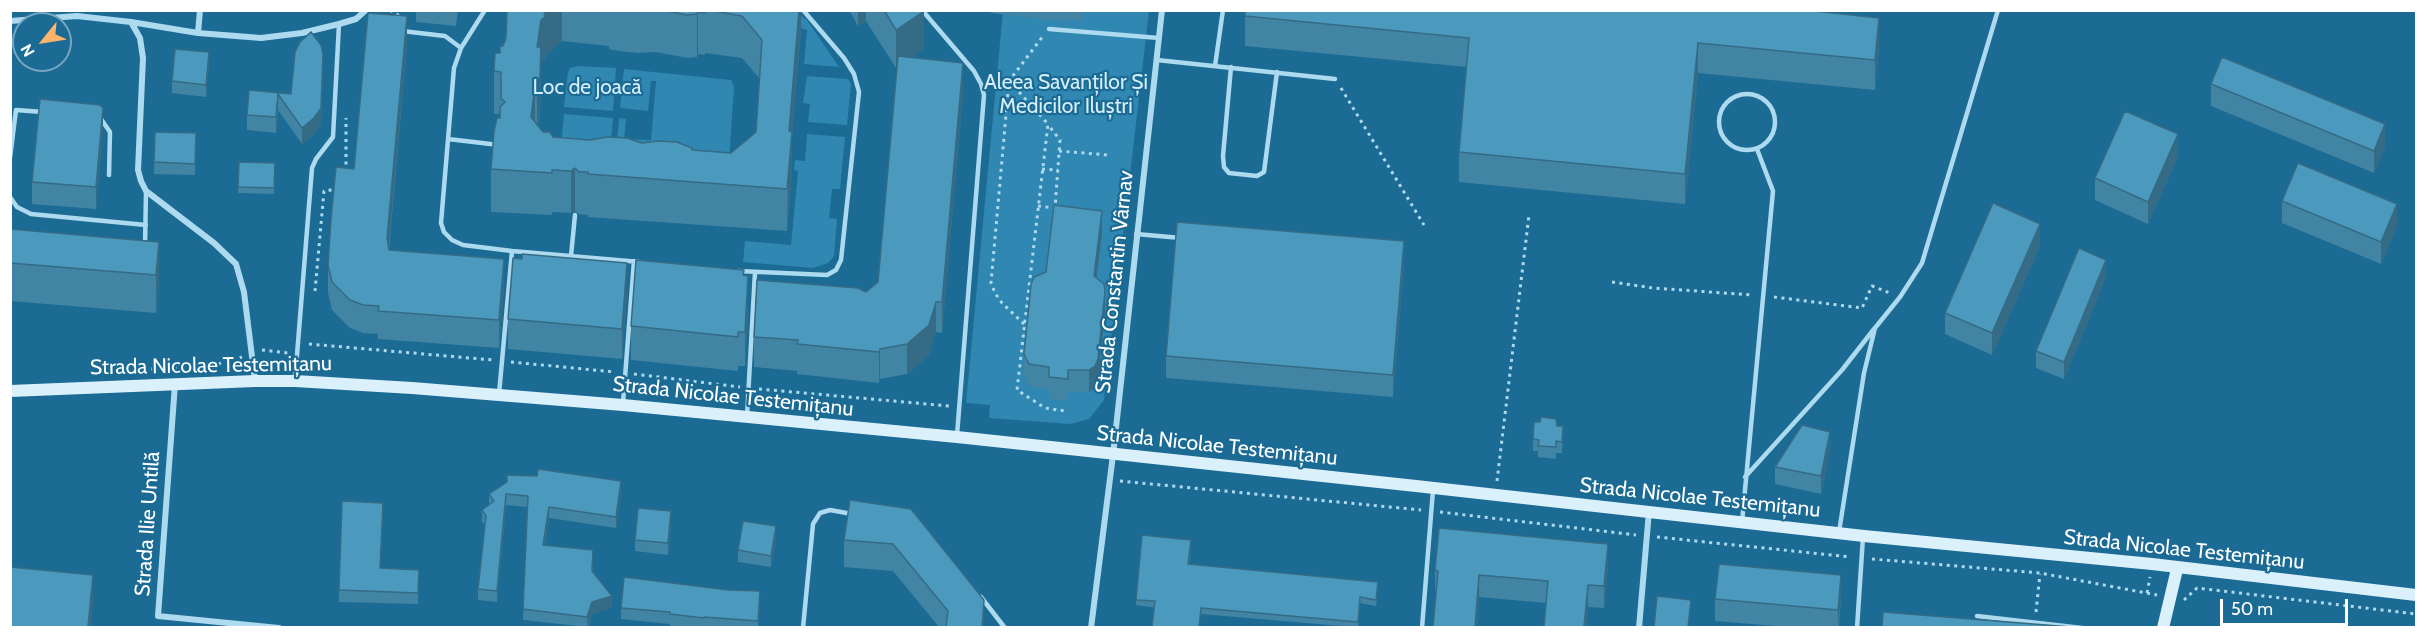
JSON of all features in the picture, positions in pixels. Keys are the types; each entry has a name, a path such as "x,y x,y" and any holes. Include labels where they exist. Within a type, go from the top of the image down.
{"main road":[{"name":"Strada Nicolae Testemițanu","path":"10,391 295,381 623,405 746,419 957,437 2416,595"},
{"path":"2163,627 2178,569"}],"street":[{"path":"198,33 200,10"},
{"name":"Strada Constantin Vârnav","path":"1091,627 1113,455 1162,10"},
{"path":"10,21 77,16 198,33 261,38 302,33 339,24 365,12"},
{"path":"131,22 140,38 143,58 138,170 146,191 214,243 236,264 244,292 255,381"},
{"name":"Strada Ilie Untilă","path":"175,384 158,616 279,627"},
{"path":"1639,627 1649,511"}],"lane":[{"path":"485,10 461,48 454,68 441,222 444,232 452,240 463,245 644,262"},
{"path":"732,270 827,274 836,270 841,260 859,92 854,74 844,58 803,10"},
{"path":"922,10 974,71 984,95 957,437"},
{"path":"1215,66 1223,10"},
{"path":"1745,477 1842,369 1900,297 1922,263 1998,10"},
{"path":"365,12 370,19"},
{"path":"295,381 312,168 333,137 339,24"},
{"path":"1048,29 1159,38"},
{"path":"393,30 445,36 461,48"},
{"path":"1156,60 1335,79"},
{"path":"1231,68 1224,167 1229,173 1257,176 1264,172 1277,72"},
{"path":"1753,94 1768,103 1773,111 1774,129 1771,138 1756,149 1748,150 1730,145 1719,129 1721,110 1735,96 1753,94"},
{"path":"10,158 16,110 52,113"},
{"path":"99,117 110,132 108,175"},
{"path":"448,139 501,145"},
{"path":"1742,522 1773,191 1756,149"},
{"path":"145,253 146,191"},
{"path":"10,197 24,212 38,216 146,225"},
{"path":"571,256 575,215"},
{"path":"1136,234 1191,239"},
{"path":"498,395 512,251"},
{"path":"623,405 634,261"},
{"path":"746,419 755,272"},
{"path":"1839,532 1864,373 1875,328"},
{"path":"1422,627 1434,488"},
{"path":"803,627 813,524 820,513 830,510 862,516"},
{"path":"1857,627 1864,536"},
{"path":"977,592 1005,627"},
{"path":"1977,616 2082,627"}],"path":[{"path":"1024,324 1002,303 991,283 1009,81 1048,29"},
{"path":"1335,79 1424,225"},
{"path":"1009,81 1060,140 1055,208 1038,206"},
{"path":"346,110 346,177"},
{"path":"1048,124 1017,390 1045,408 1065,411"},
{"path":"1059,151 1107,155"},
{"path":"1042,169 1058,170"},
{"path":"314,299 324,191 345,188"},
{"path":"1496,495 1529,215"},
{"path":"142,370 211,366 237,360 261,350 297,354 309,344"},
{"path":"1110,480 1432,511 1862,558 2040,573 2186,601 2198,588 2416,614"},
{"path":"2035,622 2040,573"}],"green space":[{"path":"794,11 807,20 839,67 804,64 807,30 752,14"},
{"name":"Aleea Savanților Și Medicilor Iluștri","path":"1003,11 1149,11 1104,400 1089,419 1070,424 989,418 990,405 966,403"},
{"name":"Loc de joacă","path":"578,66 616,68 613,111 564,107 568,72 570,68"},
{"path":"624,69 731,80 734,87 729,162 615,162 619,118 626,119 624,139 651,140 656,81 651,81 648,111 620,108"},
{"path":"807,76 848,79 851,84 847,125 808,122 810,104 803,103"},
{"path":"564,114 613,118 609,161 561,147"},
{"path":"807,134 845,137 840,189 832,189 829,218 837,219 834,256 828,263 813,268 743,262 745,241 791,245 798,171 794,170 795,160 805,161"}],"building":[{"path":"507,10 548,10 544,14 546,16 541,20 537,47 541,47 540,76 535,86 531,117 543,132 550,132 553,137 590,140 607,137 627,138 642,143 677,142 692,150 731,153 756,132 762,40 742,16 708,10 799,10 789,131 792,132 787,189 588,174 588,172 579,172 575,168 571,171 552,170 552,173 491,169 494,131 497,118 500,118 500,107 505,102 501,98 501,72 494,71 495,53 500,53 500,46 503,46 506,38"},
{"path":"662,10 705,10 705,13 687,15"},
{"path":"884,10 924,10 924,11 896,30"},
{"path":"1245,10 1805,10 1879,18 1875,60 1698,43 1685,174 1459,152 1469,38 1245,16"},
{"path":"368,13 407,16 387,238 389,250 504,259 499,320 378,311 379,306 363,305 350,300 332,282 328,265 336,167 354,169"},
{"path":"311,32 321,45 323,54 321,108 314,118 302,128 278,94 276,117 247,115 249,90 291,94 295,52 300,42"},
{"path":"175,49 209,52 206,85 172,81"},
{"path":"898,56 963,63 942,302 936,302 929,325 907,344 880,349 879,352 797,344 798,340 754,337 757,280 858,288 866,292 878,282"},
{"path":"2222,57 2385,124 2374,151 2211,84"},
{"path":"40,99 100,105 103,108 96,187 32,182"},
{"path":"2125,111 2178,134 2148,202 2095,178"},
{"path":"155,132 196,133 195,164 154,162"},
{"path":"239,162 275,163 274,188 238,187"},
{"path":"2298,163 2397,204 2381,242 2282,201"},
{"path":"1993,203 2040,224 1992,333 1945,313"},
{"path":"1054,205 1102,211 1094,276 1104,284 1105,291 1098,359 1095,366 1089,370 1068,370 1068,379 1049,377 1049,367 1029,364 1024,354 1031,284 1034,277 1046,272"},
{"path":"1177,222 1404,241 1393,375 1166,356"},
{"path":"10,229 159,242 156,275 10,263"},
{"path":"2079,248 2106,260 2064,362 2036,351"},
{"path":"522,254 627,263 622,329 508,319 513,258 522,259"},
{"path":"636,260 744,270 743,275 748,276 745,332 738,332 738,337 631,326"},
{"path":"1541,417 1556,419 1557,426 1563,426 1562,442 1556,441 1556,447 1538,446 1539,440 1533,439 1534,422 1540,422"},
{"path":"1802,425 1830,432 1821,476 1775,467"},
{"path":"538,469 621,481 616,517 549,507 543,545 593,550 592,571 612,596 592,602 587,617 523,609 528,496 506,494 497,591 478,589 486,516 482,510 494,501 489,494 507,482 507,475 537,476"},
{"path":"850,500 911,509 984,600 982,627 946,627 948,611 893,544 844,540"},
{"path":"342,501 383,503 380,568 419,570 418,593 339,590"},
{"path":"638,508 671,511 668,543 635,540"},
{"path":"743,521 776,526 771,556 738,550"},
{"path":"1439,528 1608,544 1604,586 1588,585 1584,627 1544,627 1548,581 1479,575 1475,627 1433,627"},
{"path":"1142,535 1191,540 1188,564 1378,582 1376,600 1360,597 1358,622 1201,608 1199,627 1152,627 1155,601 1136,600"},
{"path":"1719,564 1841,575 1838,610 1715,599"},
{"path":"10,567 93,575 88,627 10,627"},
{"path":"624,577 728,590 760,591 758,621 704,618 670,614 670,612 621,608"},
{"path":"1657,596 1691,600 1688,627 1654,627"},
{"path":"1883,612 2071,627 1882,627"}]}
